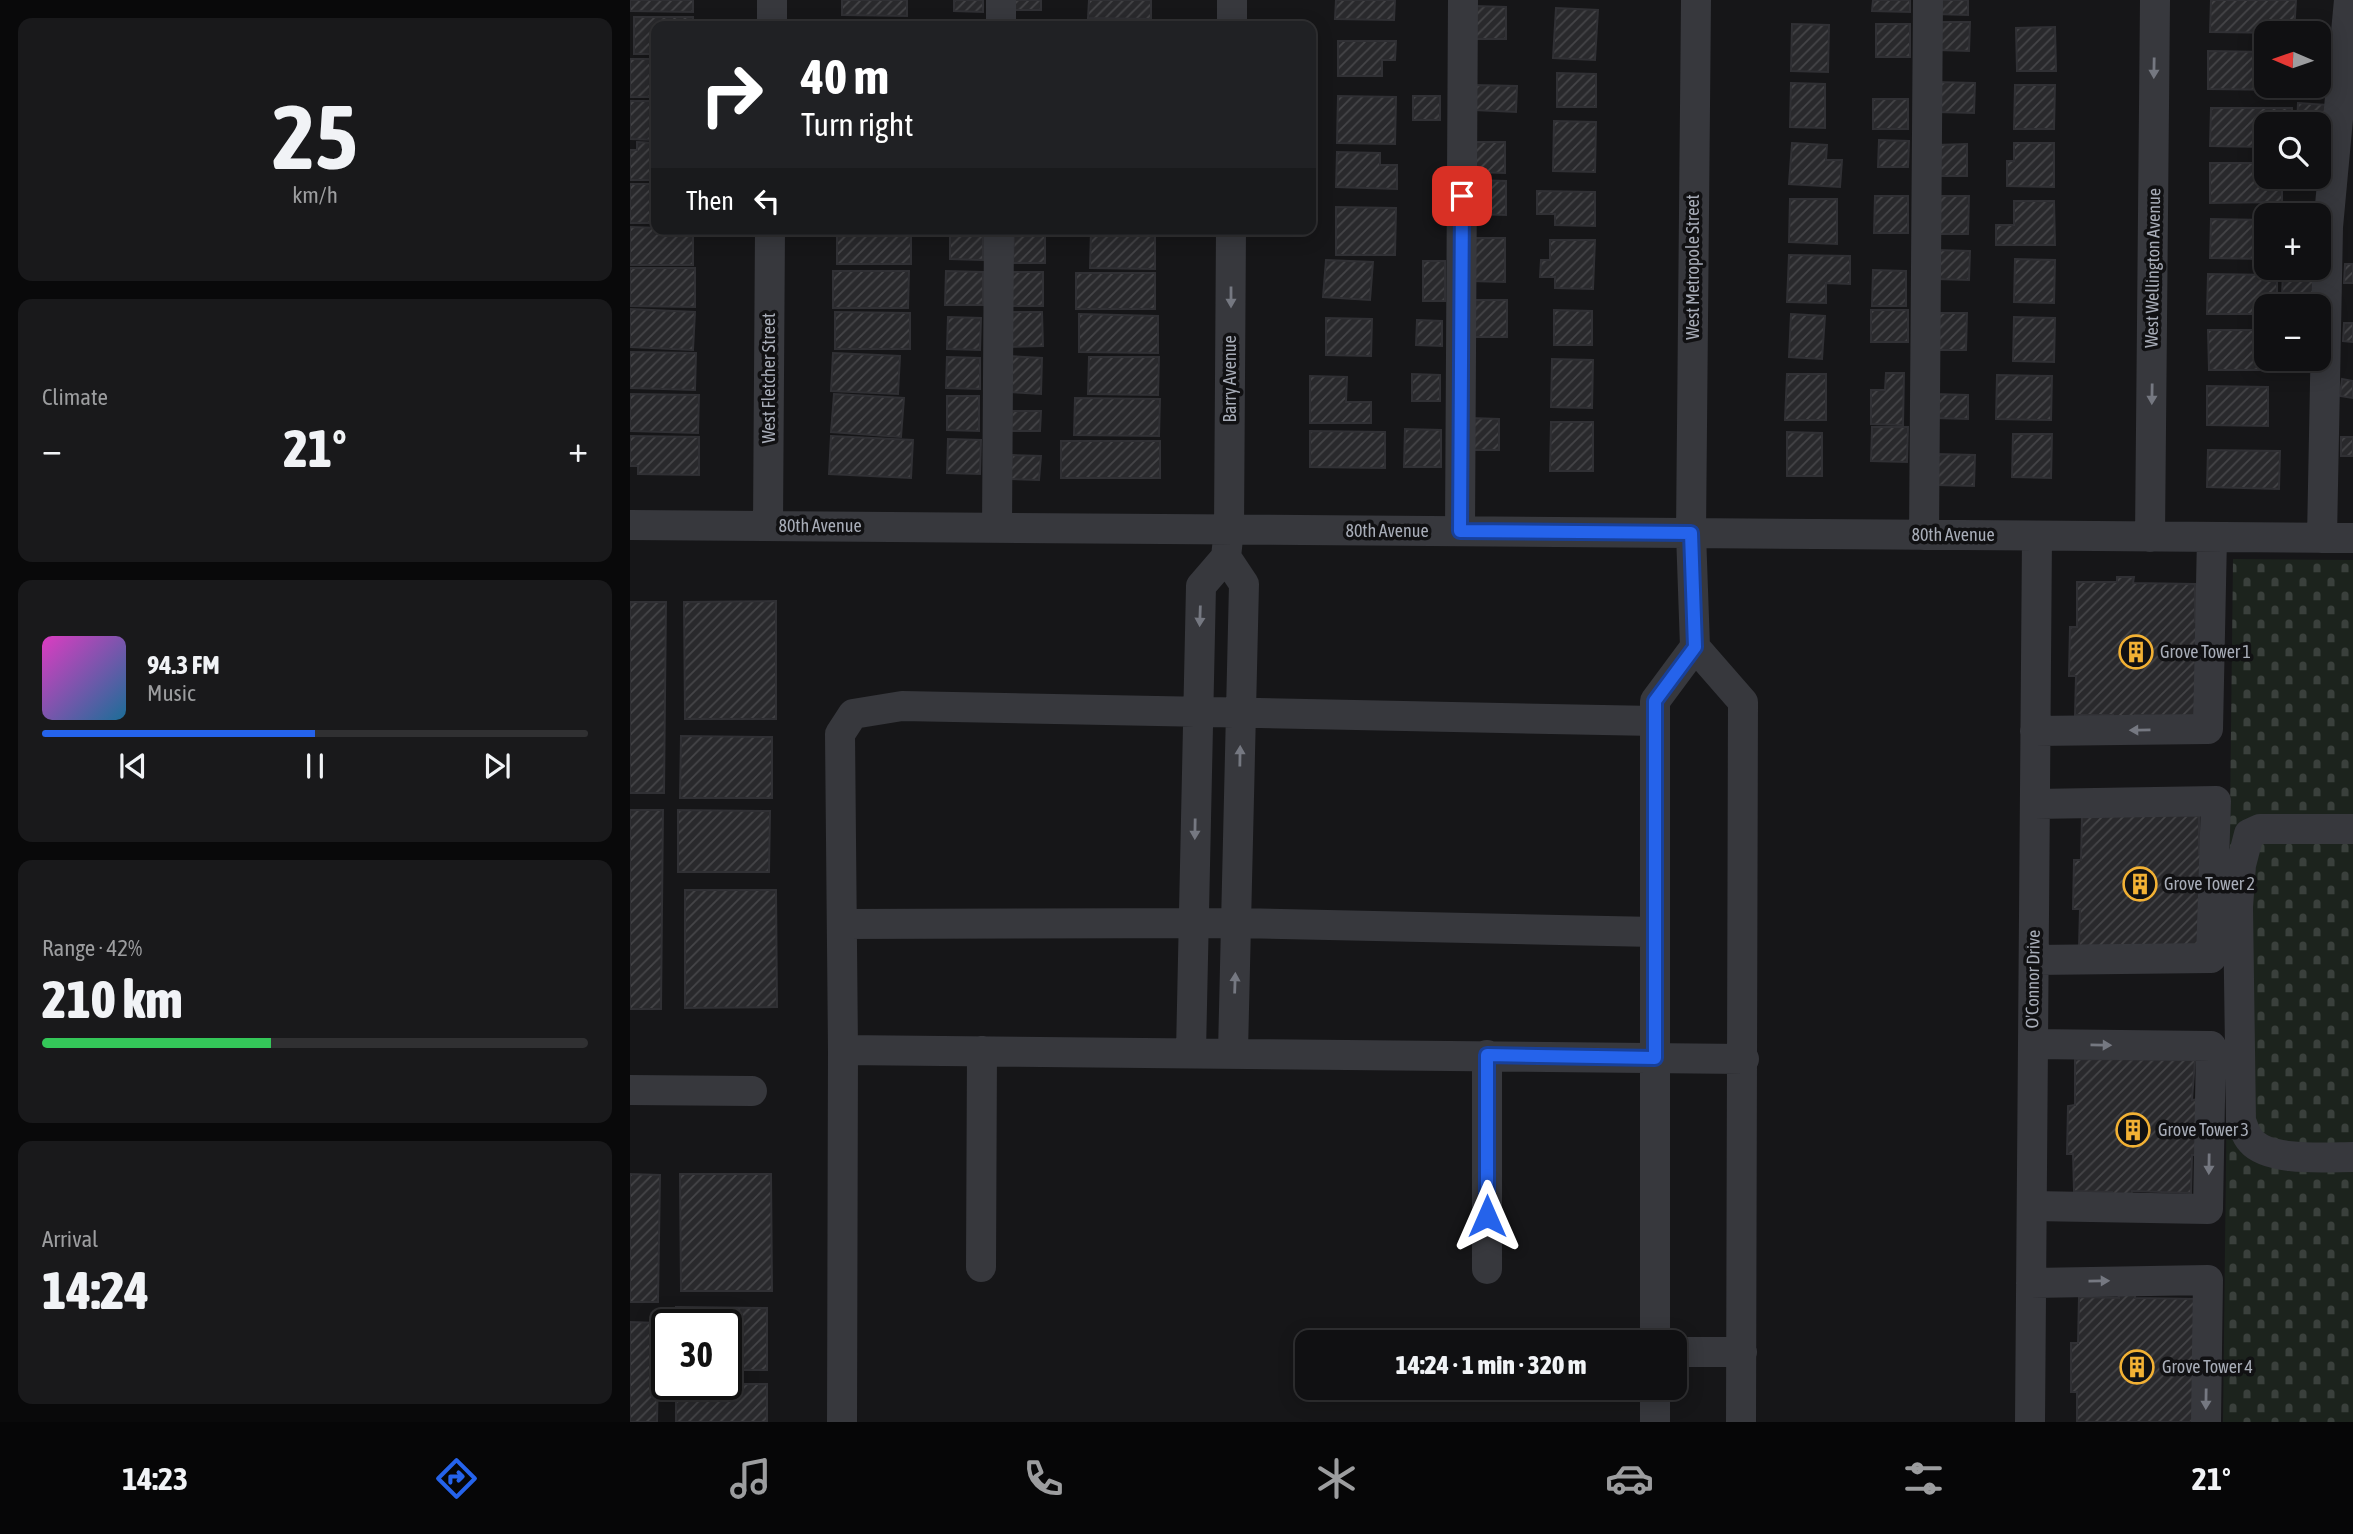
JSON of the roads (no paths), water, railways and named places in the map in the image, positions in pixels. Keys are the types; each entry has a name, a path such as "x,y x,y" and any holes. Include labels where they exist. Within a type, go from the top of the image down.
{"street":[{"path":"772,0 772,21"},
{"path":"1001,0 1001,21"},
{"path":"1232,0 1232,21"},
{"path":"1460,531 1463,0"},
{"name":"West Metropole Street","path":"1695,647 1691,533 1696,0"},
{"path":"1924,535 1928,0"},
{"name":"West Wellington Avenue","path":"2150,537 2155,0"},
{"path":"2322,538 2328,226 2349,0"},
{"name":"West Fletcher Street","path":"768,526 770,235"},
{"path":"997,528 999,235"},
{"name":"Barry Avenue","path":"1228,543 1231,235"},
{"name":"80th Avenue","path":"630,525 997,528 1228,543 1460,531 2353,538"},
{"name":"O'Connor Drive","path":"2030,1422 2037,536"},
{"path":"2035,731 2208,729 2212,537"},
{"path":"1191,1052 1196,712 1201,586 1228,543"},
{"path":"1228,543 1244,584 1233,1052"},
{"path":"1655,1330 1655,701 1695,647 1744,702 1741,1422"},
{"path":"842,1422 840,734 853,714 902,706 1241,715 1655,721"},
{"path":"2034,960 2211,958 2216,801 2035,804"},
{"path":"2353,830 2260,829 2249,834 2241,865 2238,907 2241,1121 2250,1141 2267,1152 2303,1157 2353,1157"},
{"path":"842,924 1237,923 1655,932"},
{"path":"2032,1206 2208,1209 2211,1046 2033,1044"},
{"path":"843,1050 1744,1059"},
{"path":"981,1267 982,1051"},
{"path":"1487,1055 1487,1269"},
{"path":"630,1090 752,1091"},
{"path":"2031,1283 2208,1280 2206,1422"},
{"path":"1687,1352 1742,1352"},
{"path":"1655,1400 1655,1422"}],"place":[{"name":"Grove Tower 1","path":"2136,652"},
{"name":"Grove Tower 2","path":"2140,884"},
{"name":"Grove Tower 3","path":"2133,1130"},
{"name":"Grove Tower 4","path":"2137,1367"}]}
